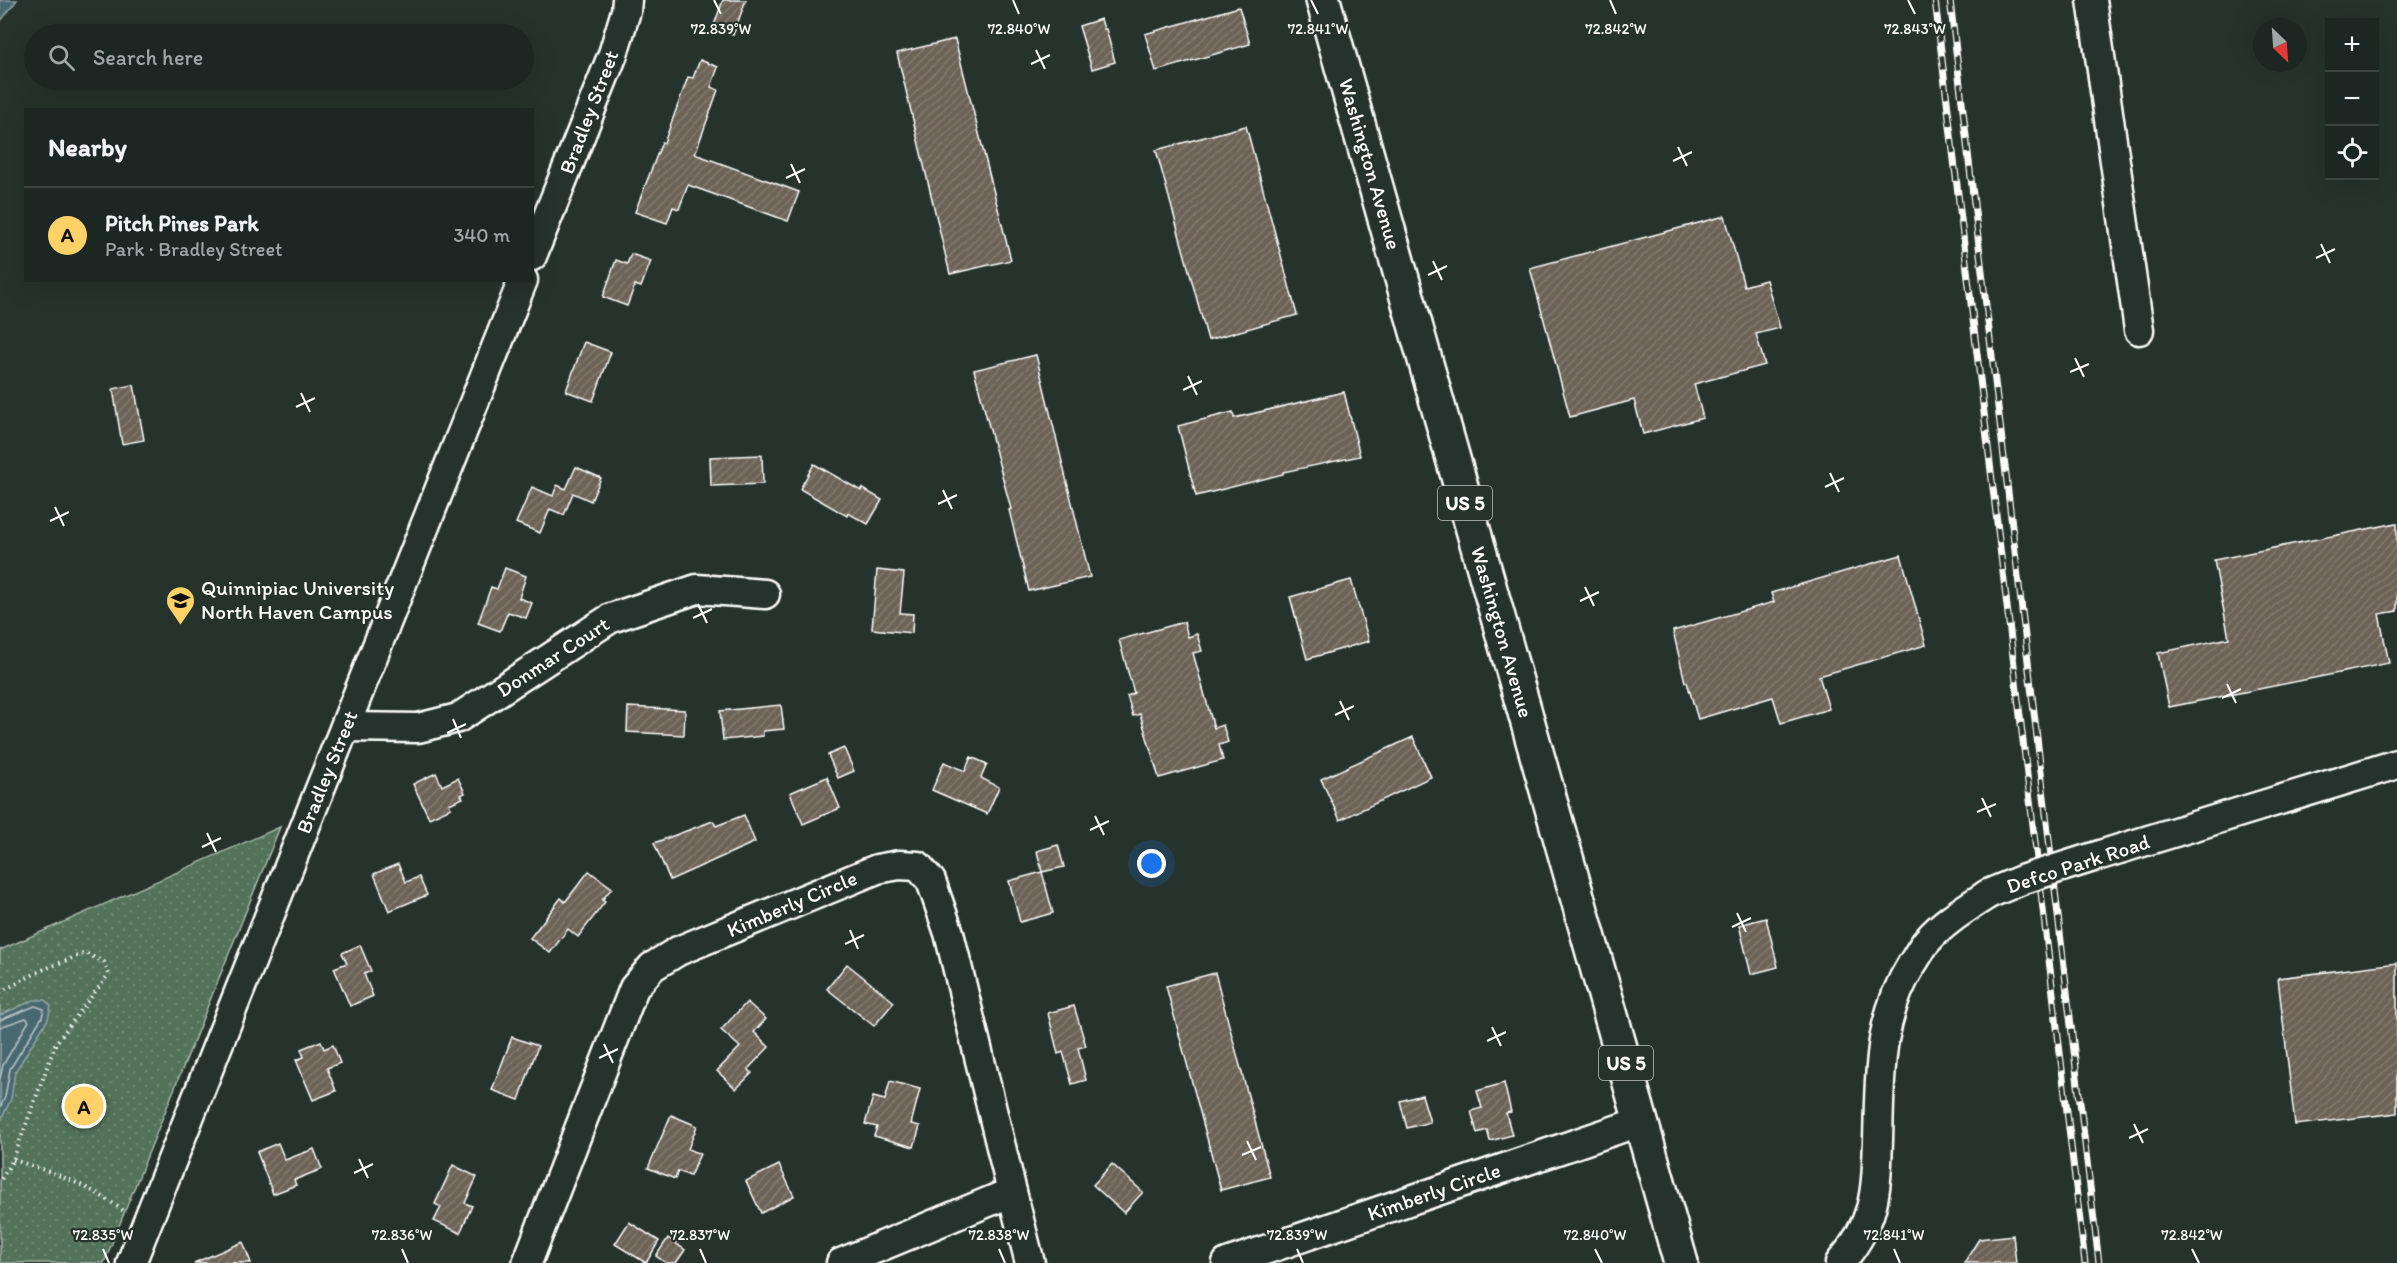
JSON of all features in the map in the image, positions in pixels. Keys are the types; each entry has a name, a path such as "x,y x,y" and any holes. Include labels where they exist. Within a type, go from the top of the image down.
{"main road":[{"name":"Washington Avenue","path":"1323,0 1681,1263"}],"street":[{"name":"Bradley Street","path":"534,250 613,54 627,0"},
{"path":"2092,0 2139,330"},
{"name":"Bradley Street","path":"131,1263 522,282"},
{"name":"Donmar Court","path":"345,727 418,728 458,718 611,618 697,589 765,594"},
{"name":"Defco Park Road","path":"1840,1263 1857,1243 1869,1219 1876,1188 1880,1056 1888,1015 1906,975 1926,942 1954,916 1988,894 2024,879 2397,764"},
{"name":"Kimberly Circle","path":"527,1263 634,988 652,967 678,951 877,869 899,865 918,866 932,881 946,922 1030,1263"},
{"name":"Kimberly Circle","path":"1227,1263 1642,1121"},
{"path":"841,1263 1012,1192"}],"path":[{"path":"0,992 42,970 84,953 104,962 109,974 56,1043 13,1160 0,1181"},
{"path":"13,1160 60,1174 89,1188 130,1216"}],"green space":[{"path":"280,827 104,1263 0,1263 0,950"}],"water":[{"path":"0,0 17,0 0,22"},
{"path":"34,1000 45,1000 51,1006 48,1019 15,1072 11,1099 0,1122 0,1015"}],"building":[{"path":"723,0 746,0 733,35 713,28"},
{"path":"1239,7 1250,44 1156,71 1145,34"},
{"path":"1101,19 1115,62 1092,69 1079,26"},
{"path":"955,39 1011,260 950,274 897,53"},
{"path":"700,60 718,67 711,87 718,90 695,154 799,192 788,221 688,185 679,209 673,207 667,223 635,212 688,77 693,78"},
{"path":"1246,126 1297,315 1208,340 1156,150"},
{"path":"1725,216 1744,286 1766,280 1780,328 1756,334 1765,365 1694,384 1703,418 1643,434 1634,400 1570,417 1530,268"},
{"path":"631,254 651,261 641,287 635,285 627,306 603,297 616,260 627,264"},
{"path":"584,342 611,352 593,401 566,391"},
{"path":"1036,355 1090,577 1029,591 1009,510 1011,509 974,370"},
{"path":"134,385 144,440 122,444 113,389"},
{"path":"1344,392 1360,456 1283,472 1283,474 1196,496 1178,426 1233,412 1234,418"},
{"path":"762,455 763,484 711,486 710,457"},
{"path":"814,464 861,491 862,488 882,500 868,524 848,513 847,516 800,489"},
{"path":"576,467 601,478 591,501 573,493 564,515 550,509 540,533 516,523 532,487 553,496 557,485 566,489"},
{"path":"2397,523 2397,611 2379,614 2389,663 2169,707 2158,653 2229,638 2214,560"},
{"path":"1901,555 1926,645 1819,676 1829,709 1781,723 1773,697 1698,719 1687,682 1685,682 1673,631 1774,602 1771,593"},
{"path":"505,568 526,576 519,598 532,603 526,618 508,612 500,631 478,623 491,587 497,589"},
{"path":"877,570 904,573 900,613 913,614 912,633 872,629"},
{"path":"1351,580 1369,641 1307,659 1290,597"},
{"path":"1184,622 1188,637 1197,634 1202,651 1193,653 1214,728 1223,725 1228,742 1219,745 1223,760 1159,778 1140,714 1133,716 1127,696 1134,693 1119,640"},
{"path":"781,705 784,729 763,731 763,736 723,740 720,711"},
{"path":"628,707 685,710 684,735 627,732"},
{"path":"1413,737 1431,777 1340,820 1321,779"},
{"path":"844,748 854,771 838,778 828,755"},
{"path":"971,757 987,764 981,778 999,787 987,814 932,790 944,762 965,771"},
{"path":"436,773 442,786 458,778 465,793 461,795 463,798 449,804 451,808 429,818 413,784"},
{"path":"827,777 840,808 803,824 790,793"},
{"path":"744,815 755,842 670,880 654,843 713,821 716,826"},
{"path":"1058,845 1064,867 1042,872 1037,851"},
{"path":"398,864 406,882 419,877 427,895 389,911 374,874"},
{"path":"589,871 612,888 602,900 605,902 578,937 568,929 550,953 530,938 561,898 565,902"},
{"path":"1042,872 1053,913 1020,922 1009,881"},
{"path":"1766,918 1778,967 1751,974 1739,925"},
{"path":"360,945 371,971 364,974 373,996 350,1006 334,968 347,963 342,953"},
{"path":"2397,963 2397,1113 2295,1125 2278,978"},
{"path":"847,964 894,1002 874,1026 827,989"},
{"path":"1215,973 1270,1177 1221,1190 1166,986"},
{"path":"747,1002 766,1019 754,1032 769,1047 748,1069 752,1073 736,1089 717,1071 740,1047 721,1030"},
{"path":"1074,1006 1086,1046 1078,1048 1086,1080 1072,1084 1063,1052 1058,1054 1048,1013"},
{"path":"512,1037 538,1046 519,1100 492,1090"},
{"path":"321,1041 324,1049 333,1045 340,1063 327,1068 336,1091 313,1100 296,1060 304,1057 301,1049"},
{"path":"890,1081 920,1089 911,1124 920,1126 914,1147 874,1136 877,1127 865,1124 873,1097 885,1100"},
{"path":"1504,1083 1511,1112 1506,1113 1512,1135 1490,1141 1487,1130 1477,1133 1471,1111 1482,1108 1477,1091"},
{"path":"1422,1095 1430,1122 1407,1128 1400,1101"},
{"path":"671,1115 697,1126 688,1149 700,1154 690,1176 678,1171 675,1179 648,1168"},
{"path":"278,1143 285,1160 314,1149 322,1169 294,1180 296,1185 273,1194 257,1152"},
{"path":"1112,1164 1143,1192 1124,1213 1093,1185"},
{"path":"453,1165 477,1177 465,1203 472,1206 460,1233 434,1221 441,1207 435,1204"},
{"path":"779,1165 794,1196 761,1213 746,1181"},
{"path":"629,1222 659,1241 646,1263 615,1244"},
{"path":"2013,1235 2016,1263 1964,1263 1979,1239"},
{"path":"668,1238 685,1250 676,1263 666,1263 656,1256"},
{"path":"243,1242 251,1263 194,1263"}],"railway":[{"path":"1935,0 2085,1263"},
{"path":"1950,0 2099,1263"}],"place":[{"name":"Quinnipiac University North Haven Campus","path":"180,626"},
{"name":"Pitch Pines Park","path":"84,1106"}]}
